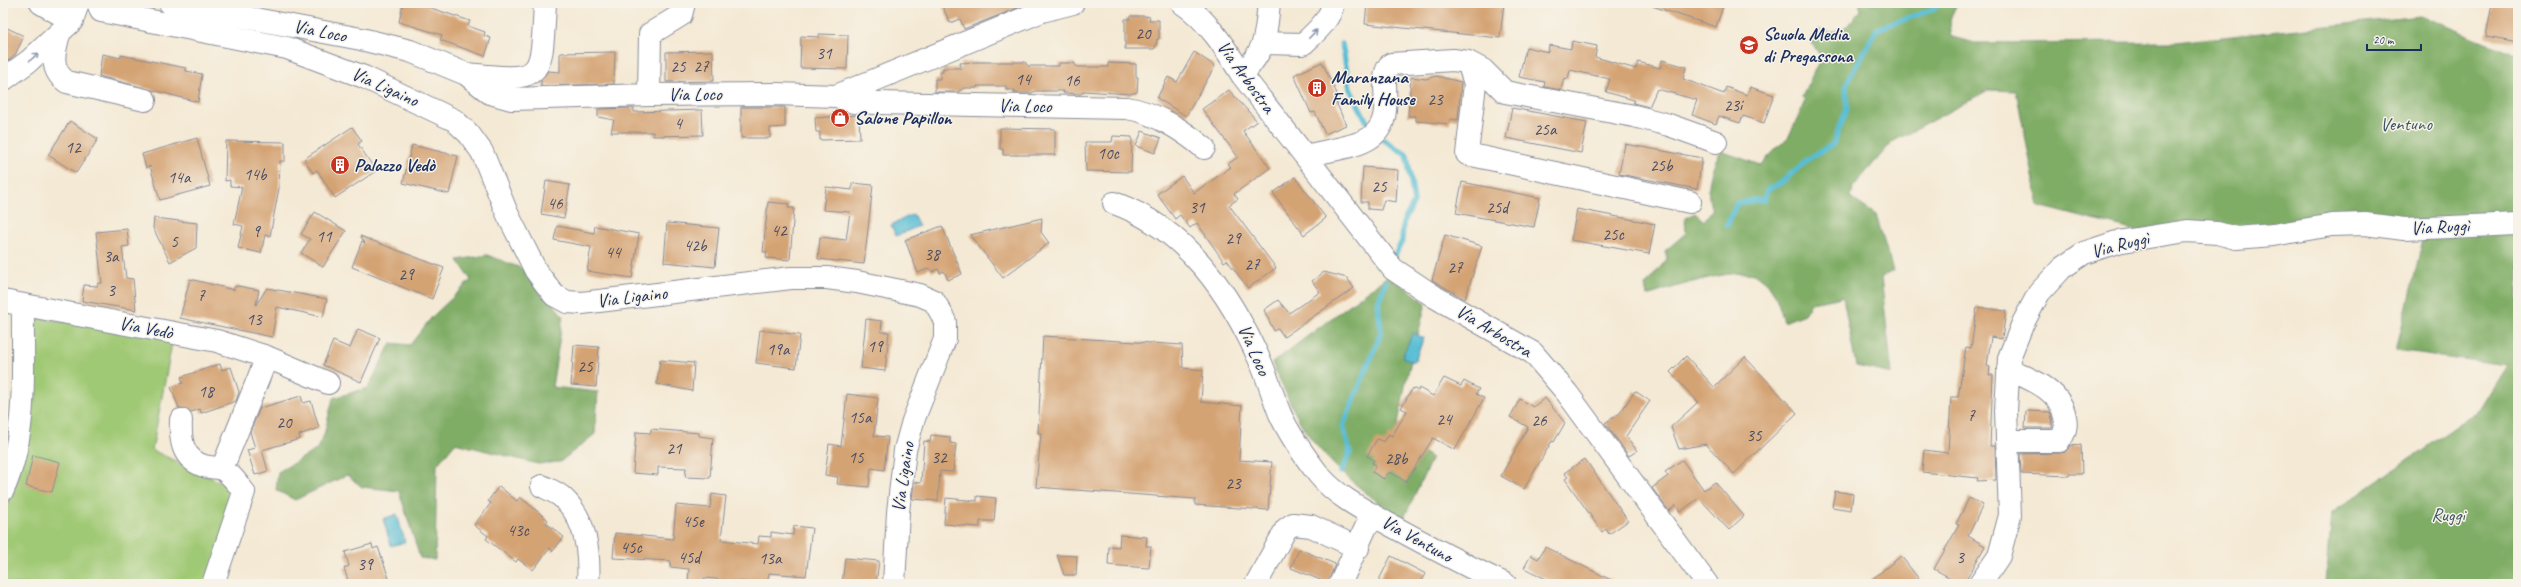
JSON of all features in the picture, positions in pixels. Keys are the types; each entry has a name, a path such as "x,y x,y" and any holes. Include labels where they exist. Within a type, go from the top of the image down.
{"street":[{"path":"41,3 70,19"},
{"name":"Via Ligaino","path":"98,3 101,11 156,20 286,48 364,76 454,120 470,134 482,152 507,213 536,271 554,295 567,302 582,303 790,278 820,278 857,282 920,295 934,301 945,322 945,338 913,421 905,450 898,512 894,584"},
{"name":"Via Loco","path":"170,3 361,39 410,51 466,74 490,93 511,99 649,94 836,96 853,102 1127,108 1141,111 1184,133 1204,148"},
{"name":"Via Loco","path":"466,74 514,79 525,77 535,70 543,54 545,3"},
{"name":"Via Loco","path":"649,94 650,34 681,15 684,3"},
{"name":"Via Loco","path":"836,96 1042,11 1073,3"},
{"name":"Via Arbostra","path":"1182,3 1213,33 1242,75 1393,269 1436,297 1533,353 1567,393 1707,584"},
{"path":"1242,75 1260,55 1264,43 1269,3"},
{"path":"1264,43 1303,44 1322,24 1332,10 1333,3"},
{"path":"3,80 30,61 70,19"},
{"path":"70,19 54,52 55,72 67,82 145,100"},
{"path":"1305,156 1363,141 1374,134 1385,115 1386,73 1391,64 1453,60 1468,62 1483,70 1505,92 1634,116 1669,125 1716,142"},
{"path":"1468,62 1475,84 1467,154 1690,202"},
{"name":"Via Loco","path":"1114,202 1162,229 1200,261 1224,292 1238,315 1262,365 1280,415 1306,456 1329,486 1372,514"},
{"name":"Via Ruggì","path":"1980,584 1999,556 2008,528 2011,505 2007,441 2009,358 2023,323 2039,293 2051,279 2084,253 2117,242 2187,231 2217,233 2236,238 2273,235 2332,225 2364,224 2404,229 2518,224"},
{"name":"Via Vedò","path":"5,486 17,448 21,424 13,303 217,342 267,357 328,384"},
{"path":"222,469 267,357"},
{"path":"2007,441 2059,441 2065,430 2066,421 2063,407 2054,394 2045,387 2008,369"},
{"path":"181,420 180,435 183,449 188,456 204,466 222,469 244,492 213,584"},
{"path":"542,486 563,498 577,518 587,538 590,555 588,584"},
{"path":"1340,584 1358,548 1372,514"},
{"name":"Via Ventuno","path":"1372,514 1451,560 1505,584"},
{"path":"1256,584 1286,529 1293,524 1311,526 1358,548"}],"green space":[{"path":"1859,3 1960,3 1951,18 1950,27 1952,37 1975,43 2176,42 2421,16 2518,55 2518,584 2326,584 2332,513 2479,410 2507,365 2396,350 2426,228 2155,236 2039,206 2016,91 1989,90 1892,142 1853,187 1851,198 1876,215 1893,271 1881,277 1892,374 1856,366 1843,297 1811,303 1804,314 1784,322 1775,295 1767,283 1756,275 1747,273 1719,276 1670,288 1647,296 1645,286 1667,259 1665,251 1686,233 1685,218 1695,213 1704,221 1712,210 1709,196 1711,172 1721,151 1760,165 1789,136 1805,101 1802,97 1821,57 1810,40 1819,29 1831,33 1847,26 1861,10"},
{"path":"487,255 526,270 563,316 552,387 598,392 595,434 560,462 538,464 455,443 437,465 435,560 420,558 399,491 362,487 347,475 295,500 276,490 278,472 316,450 324,435 333,398 368,388 391,343 410,345 432,317 471,280 458,260"},
{"path":"1389,275 1426,303 1406,381 1396,435 1432,458 1403,520 1353,482 1330,461 1304,429 1272,363"},
{"path":"37,318 173,338 152,450 239,491 210,584 10,584 3,582 3,514 17,481 30,329"}],"water":[{"path":"913,214 919,226 896,236 891,225"},
{"path":"1413,333 1424,338 1414,362 1402,357"},
{"path":"397,514 405,542 391,546 383,519"}],"building":[{"path":"403,3 429,3 428,7 470,21 468,26 485,32 484,36 491,38 485,56 440,40 442,35 399,22"},
{"path":"941,3 1027,4 964,29 960,19 950,23"},
{"path":"1367,3 1504,3 1500,38 1365,24"},
{"path":"1652,3 1724,3 1716,27 1652,6"},
{"path":"2492,3 2518,3 2518,43 2486,37"},
{"path":"1130,16 1145,16 1150,17 1149,20 1159,20 1159,39 1157,39 1154,49 1125,49 1125,19 1130,19"},
{"path":"3,26 24,36 15,55 3,65"},
{"path":"819,34 848,35 847,69 800,68 801,36 819,37"},
{"path":"1572,41 1597,46 1595,57 1636,69 1638,62 1660,68 1662,60 1686,67 1683,79 1724,94 1726,87 1747,95 1750,87 1774,95 1764,123 1743,116 1740,123 1719,116 1716,124 1692,115 1697,100 1657,89 1649,107 1633,103 1634,100 1606,92 1610,79 1570,70 1568,79 1564,78 1561,90 1544,87 1545,82 1519,77 1526,47 1548,52 1549,45 1571,49"},
{"path":"713,51 714,81 666,82 666,52"},
{"path":"615,52 614,84 541,86 541,80 548,71 560,72 560,53"},
{"path":"1194,52 1215,66 1186,116 1157,98 1168,77 1177,82"},
{"path":"102,54 121,58 121,55 186,68 186,71 202,74 198,102 99,76"},
{"path":"1025,62 1028,66 1059,66 1059,63 1074,63 1077,67 1108,67 1108,63 1136,64 1136,77 1138,77 1137,92 1130,94 1084,91 1081,94 1063,93 1064,91 1014,93 1015,90 1006,90 1006,86 977,86 977,88 964,88 958,92 935,92 935,79 940,79 940,72 943,72 943,68 961,68 960,63"},
{"name":"Maranzana Family House","path":"1322,62 1340,100 1336,102 1346,125 1325,134 1315,112 1311,113 1294,75"},
{"path":"1436,76 1461,82 1458,120 1450,119 1450,124 1416,121 1416,116 1408,116 1411,77 1426,79"},
{"path":"1229,90 1257,121 1243,131 1270,168 1234,194 1238,199 1229,205 1276,268 1248,288 1227,260 1224,262 1197,223 1190,228 1180,215 1175,219 1157,194 1182,176 1194,193 1231,167 1228,164 1238,157 1202,109"},
{"path":"741,107 785,107 785,127 770,128 770,138 741,138"},
{"path":"634,108 634,112 702,110 703,135 653,136 653,132 611,132 614,120 598,117 598,109"},
{"path":"1512,108 1587,122 1581,153 1506,138"},
{"path":"859,115 860,139 820,140 820,132 816,132 815,118"},
{"path":"70,121 98,139 76,173 48,155"},
{"name":"Palazzo Vedò","path":"352,127 362,141 358,144 376,171 335,198 317,170 313,173 304,159"},
{"path":"1000,128 1055,129 1055,155 1003,155 1003,149 1000,149"},
{"path":"1142,131 1161,138 1155,153 1136,146"},
{"path":"1113,136 1132,137 1131,172 1086,171 1085,142 1112,142"},
{"path":"197,138 210,186 160,200 150,166 146,168 142,154"},
{"path":"226,141 285,142 285,161 280,161 279,188 270,236 265,235 261,253 238,248 243,226 234,224 242,187 230,186 230,180 225,181"},
{"path":"1625,144 1702,158 1697,189 1619,174"},
{"path":"412,145 458,156 449,194 403,183"},
{"path":"1363,167 1398,170 1396,202 1384,200 1381,210 1368,209 1368,202 1361,202"},
{"path":"1295,177 1326,218 1304,235 1273,193"},
{"path":"546,181 570,185 564,218 541,214"},
{"path":"1462,182 1540,198 1534,227 1456,213"},
{"path":"852,183 873,185 864,264 818,259 820,237 846,240 850,212 823,210 826,187 852,190"},
{"path":"768,202 789,204 788,208 794,208 790,260 766,258 767,252 763,252"},
{"path":"1577,209 1655,224 1649,254 1571,240"},
{"path":"315,212 346,231 323,267 301,253 310,239 301,234"},
{"path":"154,218 197,223 196,248 170,262 153,228"},
{"path":"1042,218 1041,232 1049,243 1003,278 970,235"},
{"path":"667,223 719,228 715,267 664,262"},
{"path":"557,226 594,233 595,226 639,234 632,278 587,271 591,247 554,240"},
{"path":"942,226 962,274 948,280 944,271 940,273 938,269 932,272 930,268 918,273 905,240"},
{"path":"127,229 129,246 122,247 126,278 133,279 136,310 82,301 84,285 97,286 98,283 102,283 96,232"},
{"path":"1445,235 1482,246 1465,299 1432,280"},
{"path":"360,236 444,268 432,299 352,267 362,241 365,243"},
{"path":"1324,272 1347,278 1354,288 1284,337 1278,328 1274,331 1264,310 1278,300 1289,313 1320,292 1312,281"},
{"path":"190,279 234,290 234,287 238,286 259,290 256,305 267,288 327,299 323,317 277,307 272,337 180,318"},
{"path":"1977,307 2006,311 2002,339 1991,337 1987,366 1990,367 1989,375 1993,375 1990,446 1995,446 1996,480 1977,481 1978,478 1922,472 1924,450 1948,453 1951,397 1958,397 1966,347 1971,348"},
{"path":"866,319 882,321 881,332 889,332 885,371 861,368"},
{"path":"358,329 380,338 361,382 323,365 333,341 350,348"},
{"path":"760,330 800,335 796,368 756,363"},
{"path":"1043,336 1182,345 1183,368 1203,370 1201,402 1242,406 1239,460 1272,462 1268,510 1195,505 1195,499 1036,487 1041,433 1038,433"},
{"path":"574,345 599,347 596,387 571,385"},
{"path":"1686,356 1714,387 1745,357 1797,413 1734,474 1706,444 1679,449 1671,427 1698,402 1670,372"},
{"path":"660,360 694,363 692,391 657,384"},
{"path":"220,364 222,370 231,367 239,392 236,401 201,413 200,409 191,412 187,409 179,408 171,387 183,383 181,377"},
{"path":"1444,378 1461,386 1464,381 1479,389 1476,394 1484,398 1455,450 1433,438 1406,482 1392,473 1388,473 1384,479 1372,472 1376,465 1372,463 1374,460 1367,456 1377,439 1384,442 1389,434 1392,436 1407,411 1401,408 1413,388 1418,391 1419,388 1433,396"},
{"path":"1635,391 1650,401 1626,436 1637,451 1629,456 1605,423 1620,413"},
{"path":"847,394 878,398 874,436 888,437 884,470 871,468 869,487 837,484 838,477 825,475 829,444 841,446"},
{"path":"301,396 303,403 311,401 319,428 299,435 300,439 262,450 268,471 255,475 247,450 255,448 250,432 260,408"},
{"path":"1545,398 1565,423 1554,442 1552,441 1524,489 1501,476 1528,427 1510,417 1520,399 1533,407"},
{"path":"2026,411 2050,412 2053,422 2052,428 2025,428"},
{"path":"651,429 699,433 699,436 713,438 710,478 685,477 686,468 658,467 658,475 633,473 636,432 651,433"},
{"path":"931,435 950,437 950,443 956,444 953,472 940,471 938,501 912,499 914,482 921,483 924,441 930,442"},
{"path":"2081,445 2082,474 2069,474 2069,476 2021,474 2020,454 2059,453 2065,452 2071,446"},
{"path":"33,455 60,462 52,492 26,486"},
{"path":"1585,459 1628,521 1609,534 1606,529 1602,532 1565,479 1568,477 1564,473"},
{"path":"1682,460 1704,490 1715,482 1744,516 1729,530 1699,498 1680,512 1676,505 1669,511 1652,488 1668,476 1665,472"},
{"path":"499,486 517,501 520,497 548,520 546,523 564,537 553,551 550,548 533,570 518,559 516,562 486,539 488,536 474,525 491,503 488,501"},
{"path":"1835,491 1853,494 1851,510 1832,507"},
{"path":"712,494 726,496 721,540 758,544 759,536 771,537 771,532 793,535 794,526 812,528 806,576 769,573 767,584 704,578 703,584 688,583 689,569 670,567 671,561 613,558 615,533 673,539 676,505 710,508"},
{"path":"977,496 996,498 994,521 980,521 980,527 944,524 946,498 977,501"},
{"path":"1969,498 1983,505 1968,536 1985,546 1964,584 1961,584 1934,569 1959,525 1956,524"},
{"path":"1120,535 1147,537 1146,546 1151,546 1149,568 1108,565 1109,546 1119,547"},
{"path":"372,544 373,549 378,547 391,584 349,584 344,568 349,566 345,552"},
{"path":"1545,547 1619,584 1556,584 1524,568 1531,555 1538,559"},
{"path":"1299,549 1335,564 1328,583 1291,568"},
{"path":"1057,555 1077,556 1076,575 1064,575"},
{"path":"1391,556 1426,574 1420,584 1377,584"},
{"path":"1901,556 1923,584 1866,584"},
{"path":"845,558 879,561 876,584 842,584"}],"waterway":[{"path":"1727,225 1737,203 1764,199 1768,189 1782,182 1808,159 1833,144 1847,109 1846,84 1877,29 1934,9 1939,3"},
{"path":"1342,44 1350,89 1367,122"},
{"path":"1384,140 1407,155 1414,202 1403,223 1402,241 1393,259"},
{"path":"1341,472 1350,453 1343,426 1381,333 1378,302 1386,282"}],"place":[{"name":"Scuola Media di Pregassona","path":"1749,45"},
{"name":"Maranzana Family House","path":"1317,88"},
{"name":"Salone Papillon","path":"840,118"},
{"name":"Palazzo Vedò","path":"340,165"}],"park label":[{"name":"Ventuno","path":"2406,124"},
{"name":"Ruggi","path":"2448,515"}]}
